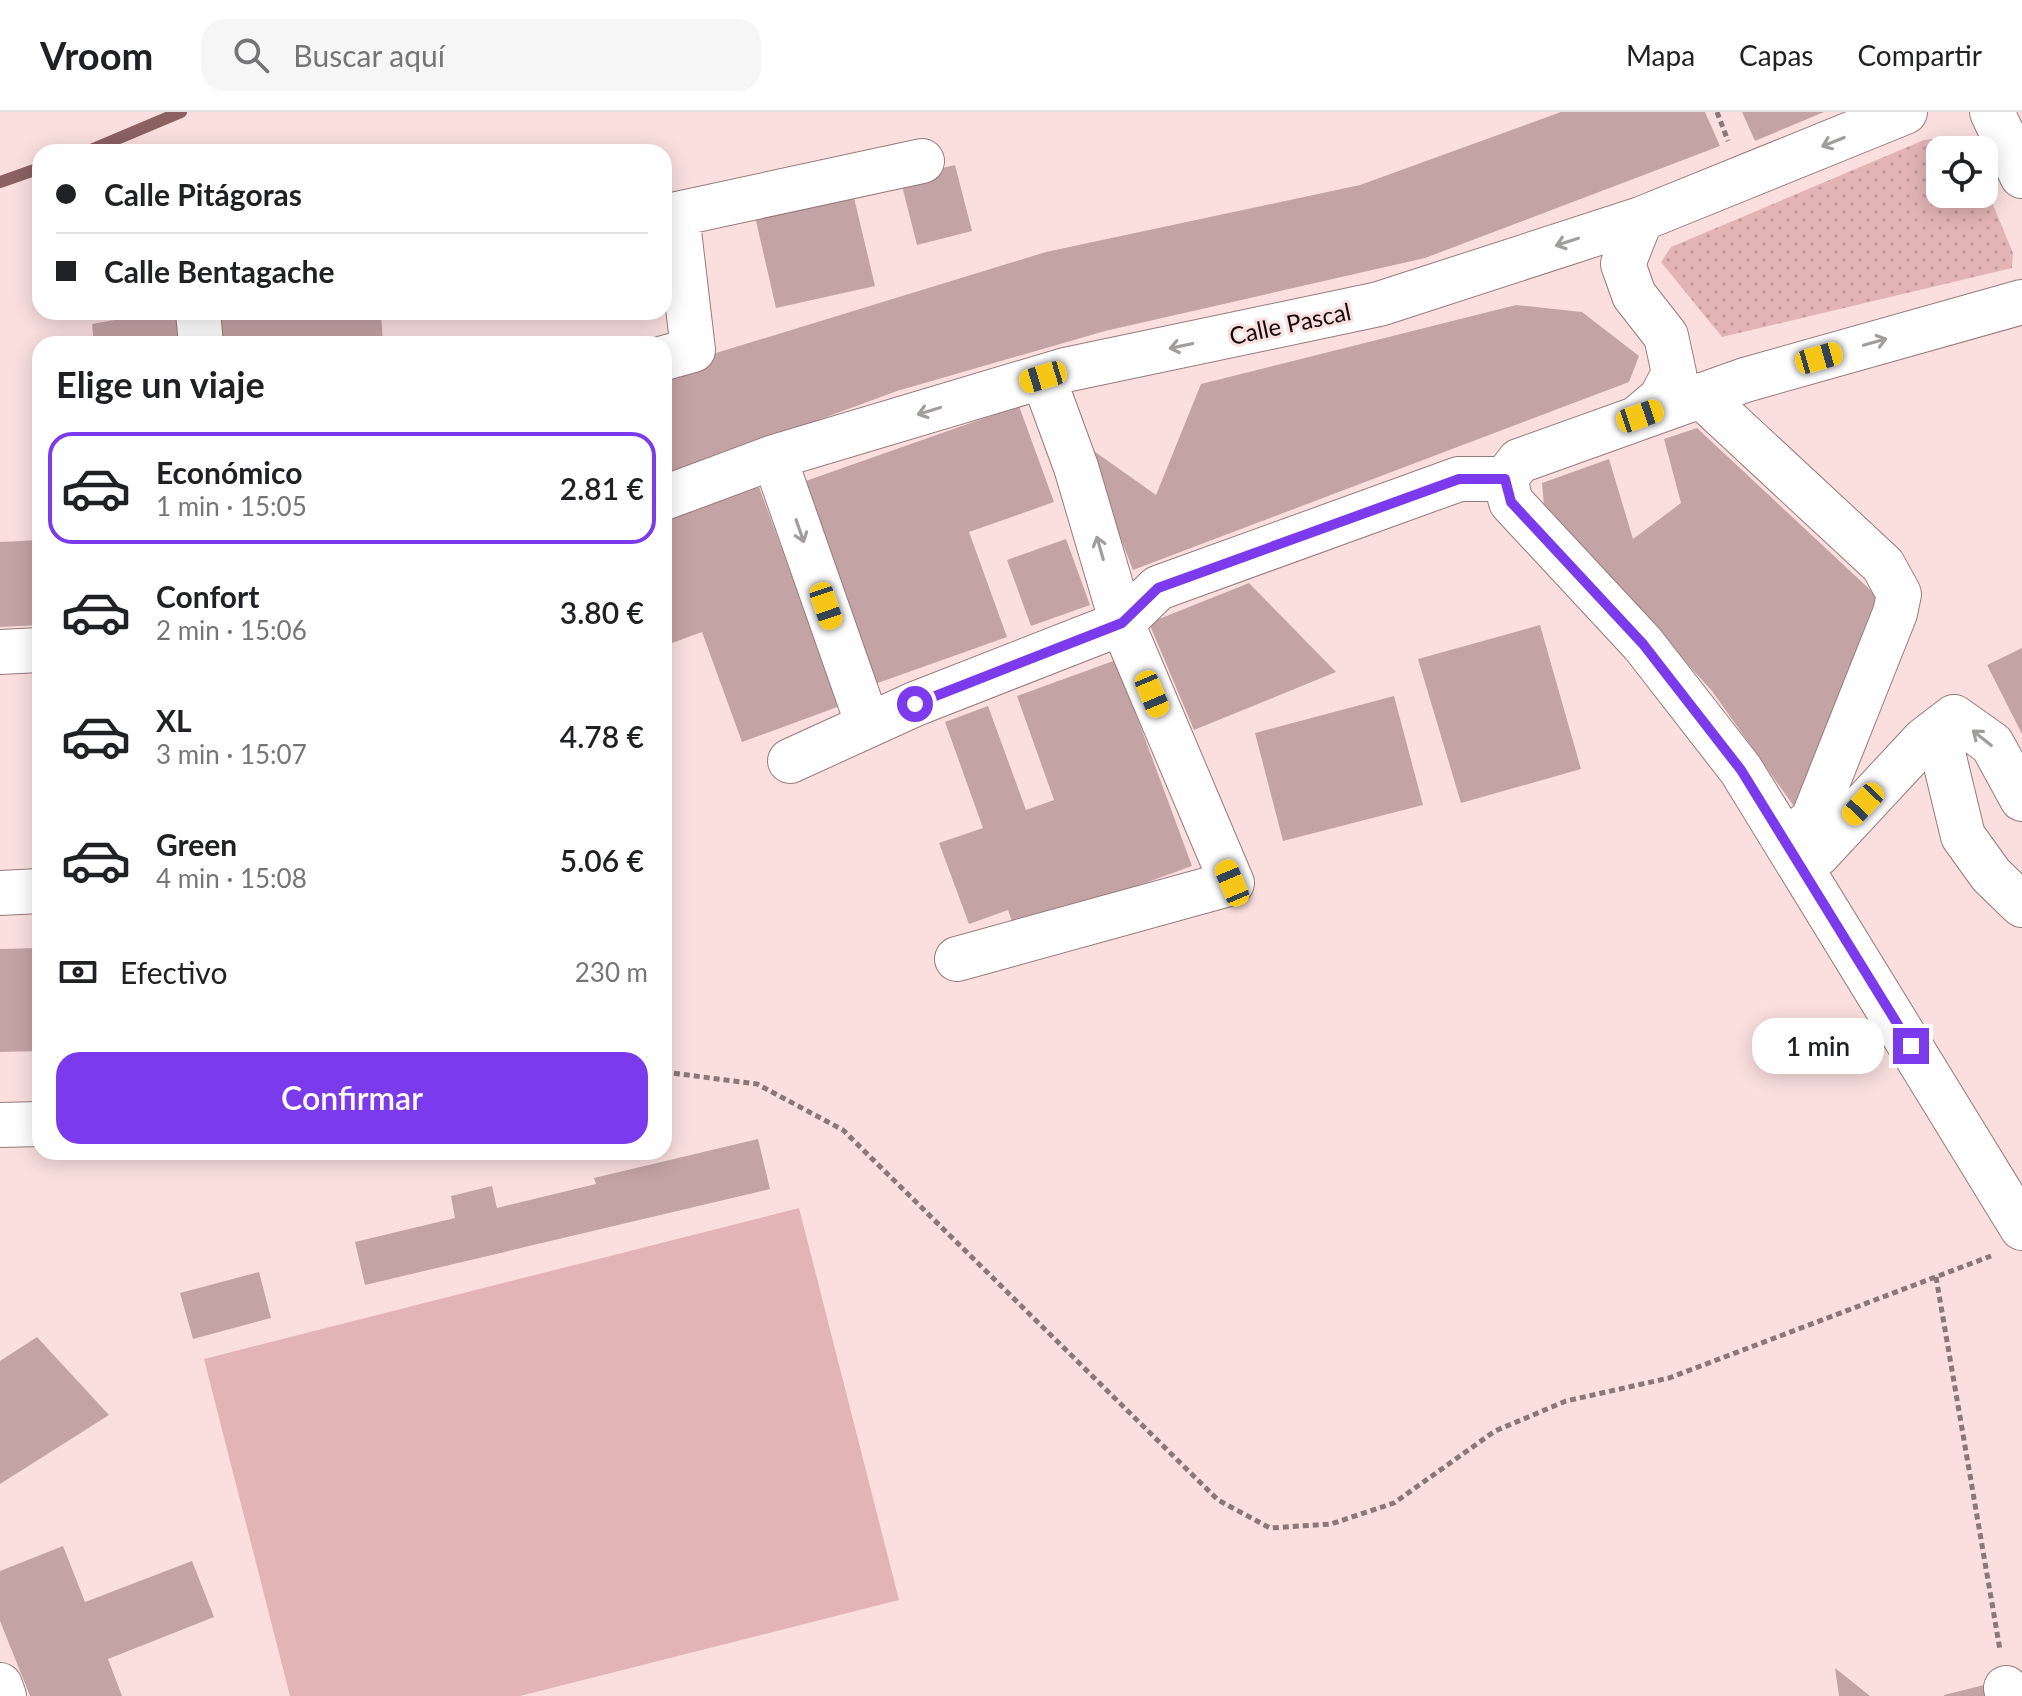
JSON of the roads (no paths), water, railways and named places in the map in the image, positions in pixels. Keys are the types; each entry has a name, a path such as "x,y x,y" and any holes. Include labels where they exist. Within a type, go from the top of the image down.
{"street":[{"name":"Calle Pascal","path":"672,495 774,457 1043,377 1379,304 1641,219 1905,112"},
{"path":"1992,112 2022,176"},
{"path":"672,356 693,350 677,214 922,161"},
{"path":"1641,219 1623,264 1634,295 1666,336 1701,366 1745,380"},
{"path":"1505,479 1519,461 1745,380 2019,308"},
{"path":"1640,416 1661,398 1674,373 1666,336"},
{"path":"957,959 1232,883 1122,623 1076,467 1043,377"},
{"path":"1700,395 1883,565 1899,594 1895,613 1813,819 1792,853"},
{"path":"774,457 868,725"},
{"path":"790,761 915,704 1122,623 1158,588 1459,479 1505,479"},
{"path":"1505,479 1511,502 1643,644 1741,770 1792,853 2008,1241"},
{"path":"0,652 32,650"},
{"path":"1792,853 1818,854 1924,740 1954,717 1992,744 2022,799"},
{"path":"1924,740 1943,753 1963,836 1991,875 2022,905"},
{"path":"0,893 32,891"},
{"path":"0,1125 32,1124"},
{"path":"0,1685 4,1696"}],"waterway":[{"path":"105,144 181,112"},
{"path":"0,182 32,171"}]}
